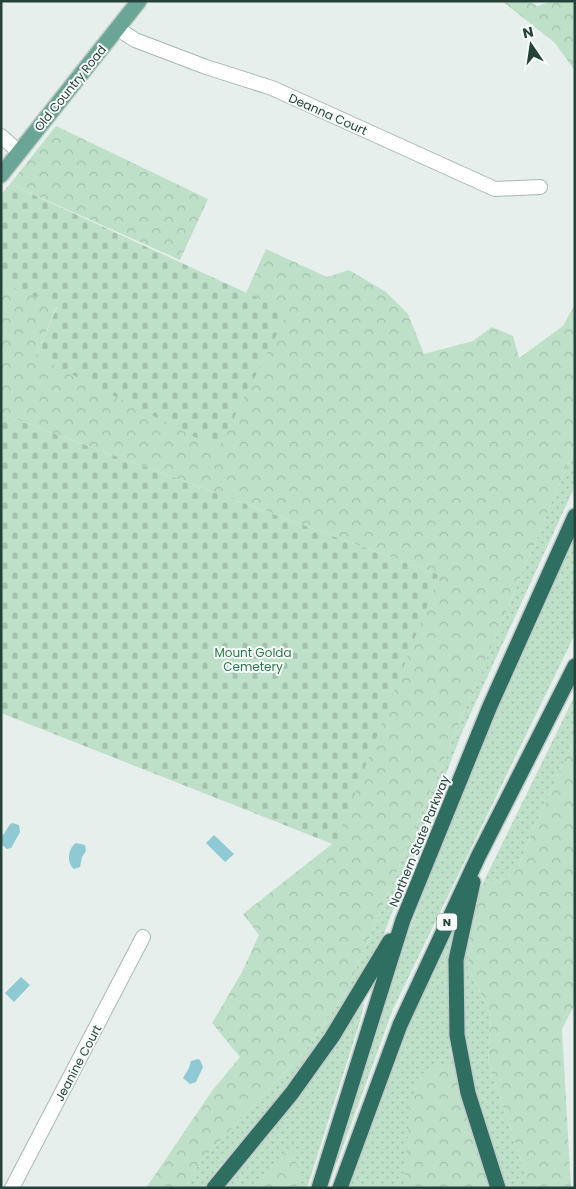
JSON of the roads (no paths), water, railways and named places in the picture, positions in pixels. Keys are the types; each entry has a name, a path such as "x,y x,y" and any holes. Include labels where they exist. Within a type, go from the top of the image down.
{"highway":[{"name":"Northern State Parkway","path":"319,1188 403,920 490,706 575,516"},
{"name":"N","path":"340,1188 400,1024 478,857 575,666"},
{"path":"478,857 456,960 457,1035 468,1093 498,1188"},
{"path":"214,1188 292,1093 332,1037 403,920"}],"main road":[{"name":"Old Country Road","path":"1,175 139,1"}],"street":[{"name":"Deanna Court","path":"118,29 135,40 197,64 272,88 495,190 540,186"},
{"path":"1,136 19,152"},
{"name":"Jeanine Court","path":"12,1188 143,938"}],"water":[{"path":"12,823 19,825 20,832 11,848 7,849 1,844 1,837"},
{"path":"214,835 234,854 225,862 206,843"},
{"path":"76,843 85,845 86,851 82,857 80,867 74,869 71,866 69,856 71,848"},
{"path":"21,977 30,985 14,1002 5,993"},
{"path":"198,1059 203,1067 196,1082 190,1084 183,1078 191,1061"}],"park label":[{"name":"Mount Golda Cemetery","path":"253,659"}]}
